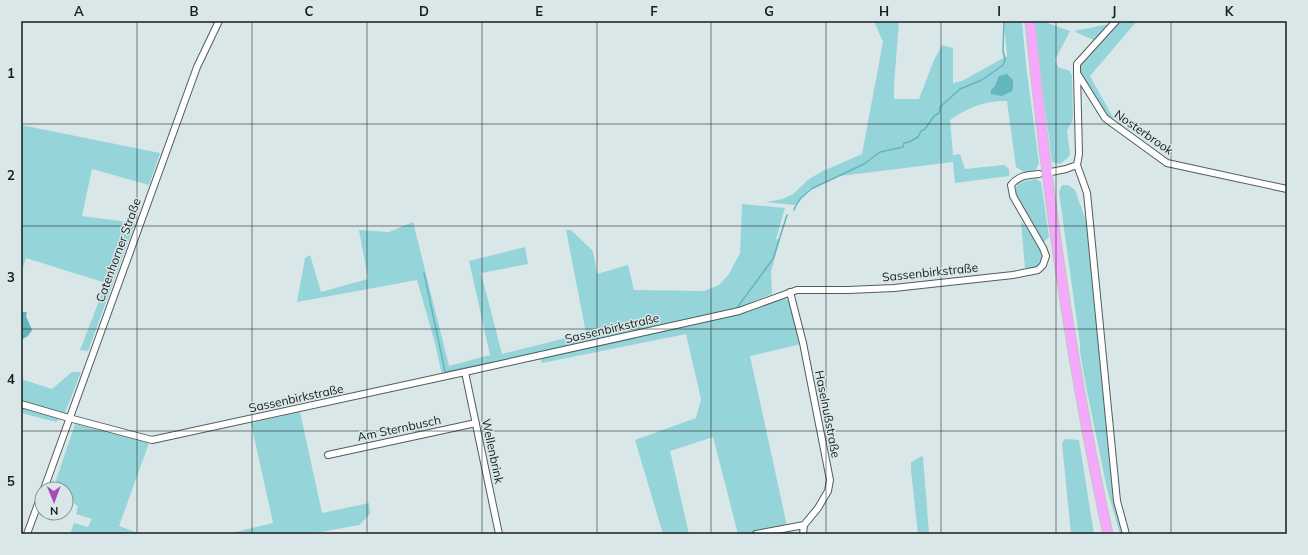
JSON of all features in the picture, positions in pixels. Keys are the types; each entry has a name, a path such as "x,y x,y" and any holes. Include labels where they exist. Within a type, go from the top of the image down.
{"highway":[{"path":"1030,21 1047,183 1088,434 1108,534"}],"street":[{"name":"Catenhorner Straße","path":"47,481 197,67 219,21"},
{"path":"1116,21 1077,64 1079,154 1077,165 1087,193 1118,501 1126,534"},
{"name":"Nosterbrook","path":"1077,73 1105,118 1167,163 1287,189"},
{"path":"1051,172 1077,165"},
{"name":"Sassenbirkstraße","path":"21,404 152,440 739,311 797,290 894,288 1013,275 1038,270 1043,265 1046,256 1043,248 1013,196 1011,185 1016,178 1039,174"},
{"name":"Haselnußstraße","path":"790,292 803,343 830,480 828,491 818,508 804,525"},
{"name":"Wellenbrink","path":"465,372 500,534"},
{"name":"Am Sternbusch","path":"328,455 476,423"},
{"path":"27,534 34,515"},
{"path":"756,534 804,525 803,534"}],"shaded area":[{"path":"874,21 899,21 894,99 919,99 934,60 942,45 953,48 953,83 962,81 1007,56 1004,21 1022,21 1026,65 1039,163 1036,170 1024,172 1016,167 1007,101 999,101 984,103 970,108 950,120 953,155 960,154 965,169 1004,165 1009,169 1009,176 955,183 953,162 840,176 809,189 794,205 766,202 783,199 793,194 809,179 823,171 862,154 883,42"},
{"path":"1034,21 1042,21 1070,31 1055,60 1058,67 1070,71 1072,76 1073,117 1067,130 1070,154 1069,157 1060,164 1052,162"},
{"path":"1121,21 1137,21 1090,76 1115,121 1108,118 1079,71 1091,52"},
{"path":"1112,24 1096,41 1075,32 1076,30"},
{"path":"1007,74 1013,80 1012,91 1002,96 991,94 991,90 995,86 999,76"},
{"path":"21,125 160,153 149,185 92,169 82,216 135,223 88,351 80,350 106,283 26,258 21,274"},
{"path":"1036,179 1041,182 1049,237 1044,242 1016,193 1016,187 1021,182"},
{"path":"1062,185 1068,185 1075,190 1086,221 1116,502 1124,534 1120,534 1107,489 1086,386 1080,352 1059,192"},
{"path":"742,204 785,208 776,239 780,240 771,271 772,294 744,305 746,313 784,299 791,301 801,344 750,356 787,526 738,534 713,437 670,451 689,534 663,534 635,440 696,418 701,399 686,334 542,363 538,352 464,371 442,375 435,343 417,280 297,302 305,258 310,255 321,292 368,279 359,230 389,232 413,222 449,366 490,355 469,261 525,247 528,264 481,273 502,354 586,333 566,230 571,230 593,251 597,274 628,265 634,290 704,291 719,285 729,274 740,253"},
{"path":"1021,221 1033,237 1040,250 1041,262 1037,266 1031,268 1025,268"},
{"path":"21,312 27,313 26,316 32,330 28,336 21,340"},
{"path":"72,372 81,372 65,413 56,422 21,413 21,379 52,389"},
{"path":"300,412 322,513 369,503 370,514 359,525 321,532 302,534 227,534 273,523 251,423"},
{"path":"75,424 149,443 119,526 141,534 70,534 74,523 88,527 92,519 76,514 78,506 74,504 74,481 56,481"},
{"path":"1065,439 1079,440 1094,534 1071,534 1062,443"},
{"path":"922,456 929,534 918,534 911,470 911,462"}],"waterway":[{"path":"794,210 801,198 811,189 864,164 880,152 903,147 904,143 918,137 921,131 925,129 934,116 939,113 940,107 960,89 982,80 1003,65 1005,60 1003,51 1004,21"},
{"path":"644,329 736,309 773,259 787,215"},
{"path":"424,273 445,371 494,362"},
{"path":"648,335 667,330"},
{"path":"581,343 636,331"},
{"path":"529,361 635,338"},
{"path":"500,361 574,344"}]}
